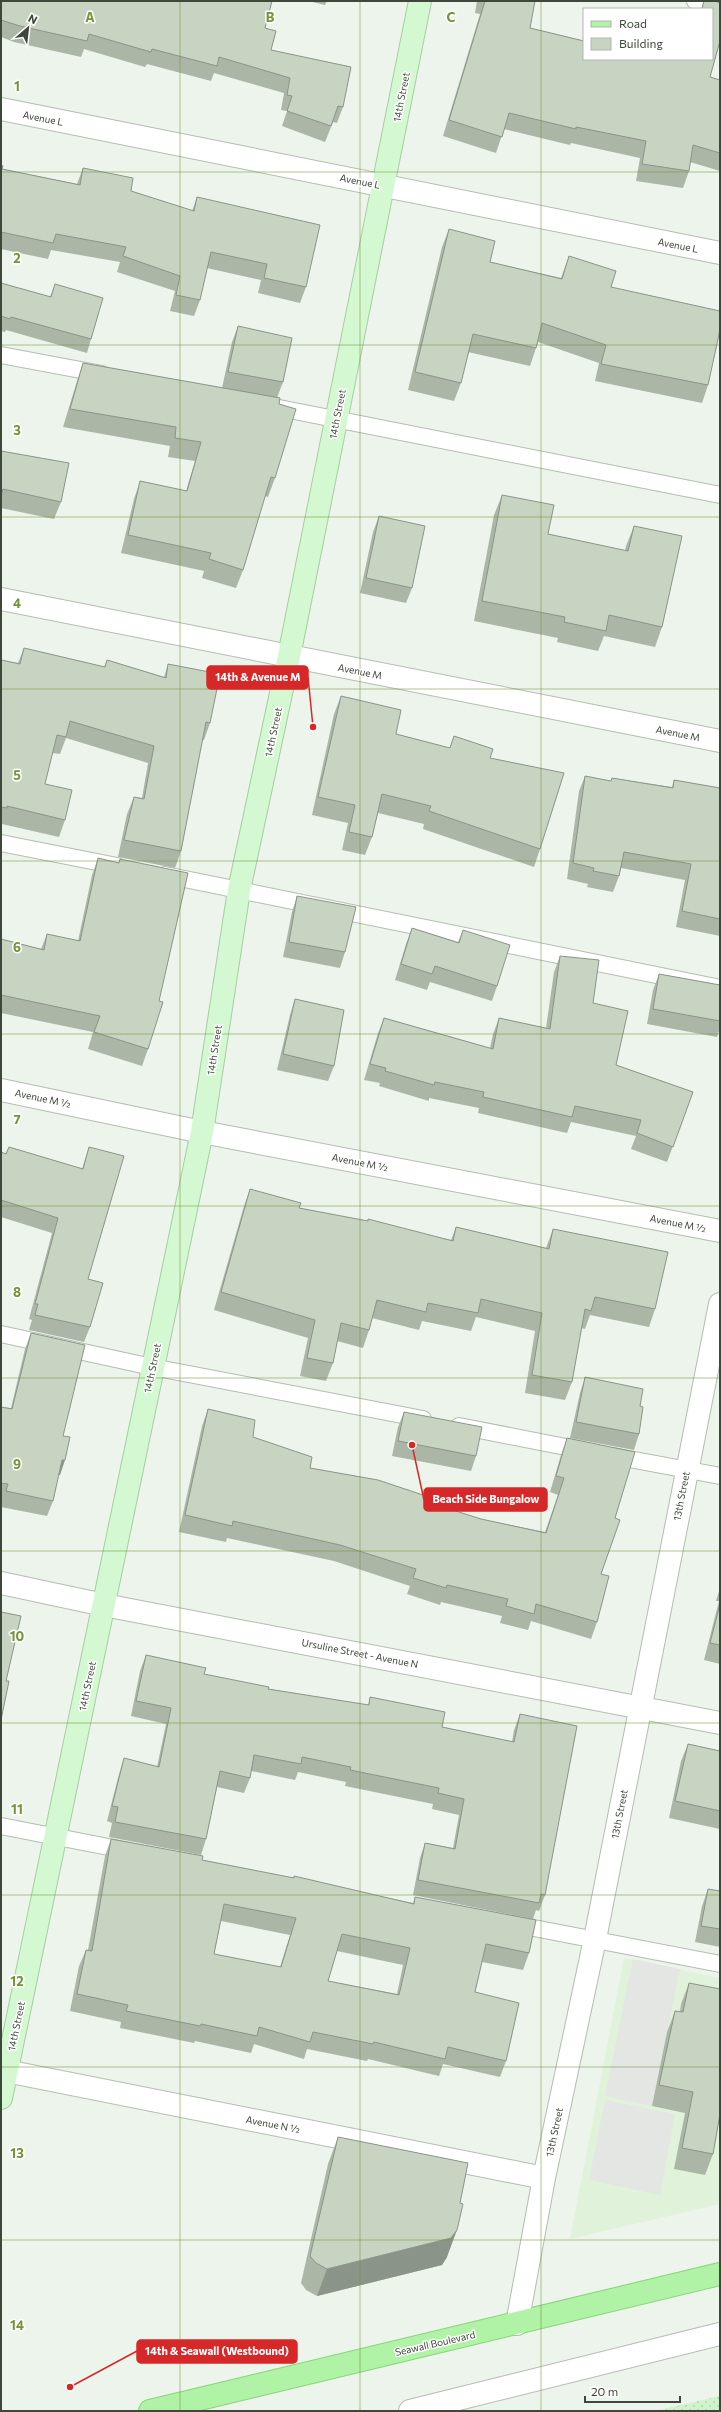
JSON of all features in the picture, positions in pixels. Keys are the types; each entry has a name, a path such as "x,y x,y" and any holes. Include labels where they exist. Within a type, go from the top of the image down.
{"main road":[{"name":"14th Street","path":"1,2098 4,2071 104,1605 152,1367 202,1132 239,890 289,656 420,1"},
{"name":"Seawall Boulevard","path":"150,2411 720,2274"}],"street":[{"name":"Avenue L","path":"1,110 720,253"},
{"name":"Avenue M","path":"1,599 720,741"},
{"name":"Avenue M ½","path":"1,1090 202,1132 720,1231"},
{"name":"13th Street","path":"517,2324 544,2178 595,1939 686,1470 720,1304"},
{"name":"Ursuline Street - Avenue N","path":"1,1583 104,1605 640,1706 720,1723"},
{"name":"Avenue N ½","path":"4,2071 544,2178"},
{"path":"410,2411 720,2334"}],"lane":[{"path":"695,1 720,6"},
{"path":"1,355 118,377"},
{"path":"258,404 720,495"},
{"path":"1,843 720,988"},
{"path":"1,1334 152,1367 720,1476"},
{"path":"1,1826 141,1853"},
{"path":"501,1921 720,1964"}],"shaded area":[{"path":"624,1958 720,1978 720,2204 570,2239"},
{"path":"633,1959 680,1969 652,2106 605,2096"},
{"path":"605,2100 675,2114 660,2195 589,2180"}],"sand":[{"path":"720,2396 720,2411 655,2411"}],"building":[{"path":"1,1 272,1 265,28 276,31 271,50 351,67 343,107 338,106 331,126 287,111 292,96 287,95 290,78 219,57 217,66 152,49 151,52 89,34 87,41 20,26 1,20"},
{"path":"485,1 535,1 530,28 583,41 583,60 713,60 713,8 702,8 704,1 715,1 720,3 720,41 710,77 720,80 720,153 693,145 689,171 642,164 646,141 576,127 576,129 509,113 502,137 449,120"},
{"path":"1,165 3,166 2,169 80,185 83,168 133,178 131,191 194,211 197,197 320,225 306,287 264,278 267,264 211,252 200,300 176,295 180,276 123,256 126,247 56,234 53,243 1,232"},
{"path":"449,229 495,241 490,262 562,279 569,256 616,271 611,287 720,311 720,330 708,385 601,364 606,345 542,323 536,348 473,334 461,383 415,372"},
{"path":"1,283 51,297 55,284 103,298 91,339 11,317 10,319 1,316"},
{"path":"238,326 292,338 283,382 228,372"},
{"path":"83,363 280,398 279,404 296,409 275,478 271,477 243,570 209,559 211,553 128,535 140,481 187,491 201,442 175,438 176,427 70,409"},
{"path":"1,451 69,463 61,502 3,489 1,495"},
{"path":"502,495 554,505 548,534 628,551 634,526 682,536 662,627 609,615 606,631 564,622 565,617 482,601"},
{"path":"379,516 425,526 412,588 366,578"},
{"path":"24,648 105,667 107,660 166,678 168,664 220,674 210,723 206,722 181,851 124,840 134,797 144,799 154,746 70,721 66,737 57,735 45,784 72,790 65,820 7,806 7,808 1,807 1,660 20,664"},
{"path":"341,696 401,710 396,734 450,748 454,736 493,749 490,758 564,773 540,849 429,811 431,806 382,794 372,837 349,832 355,805 318,797"},
{"path":"585,776 611,781 612,778 673,788 674,780 720,788 720,919 682,911 691,864 624,852 619,876 593,871 594,868 573,863"},
{"path":"98,858 119,863 120,859 188,873 159,1001 163,1002 148,1049 94,1032 100,1016 1,995 1,939 44,950 47,934 80,941"},
{"path":"297,896 356,907 345,952 289,942"},
{"path":"412,928 459,943 463,930 510,945 497,986 435,966 432,974 401,964"},
{"path":"560,956 599,960 593,1003 628,1011 616,1065 693,1092 673,1147 637,1133 641,1120 575,1106 572,1117 483,1097 484,1092 435,1082 434,1085 385,1071 386,1068 370,1064 384,1018 493,1049 499,1018 550,1029"},
{"path":"659,974 720,985 720,1021 653,1009"},
{"path":"295,999 344,1010 334,1066 283,1054"},
{"path":"9,1147 83,1169 89,1147 124,1156 88,1279 103,1283 90,1327 35,1315 38,1304 35,1304 58,1218 1,1200 1,1152 6,1154"},
{"path":"250,1189 301,1203 299,1208 368,1221 368,1219 453,1241 456,1227 549,1249 553,1229 668,1252 655,1309 595,1297 591,1311 585,1309 572,1382 532,1375 542,1313 481,1299 478,1313 428,1303 426,1312 377,1300 369,1330 341,1323 333,1363 307,1358 315,1320 221,1292"},
{"path":"31,1333 85,1345 63,1436 70,1437 65,1460 62,1460 53,1501 6,1491 8,1484 1,1483 1,1407 12,1409"},
{"path":"585,1377 643,1389 640,1406 643,1407 639,1434 576,1422"},
{"path":"208,1409 255,1420 253,1437 312,1457 310,1468 378,1480 426,1496 424,1501 481,1519 546,1533 564,1478 556,1476 567,1438 635,1452 615,1518 620,1520 601,1574 609,1576 597,1622 536,1604 534,1614 506,1606 508,1599 447,1585 446,1588 413,1578 416,1569 340,1545 233,1521 232,1526 185,1515"},
{"path":"404,1412 482,1427 476,1456 398,1441"},
{"path":"720,1604 720,1645 710,1643"},
{"path":"1,1612 21,1616 6,1681 9,1681 1,1720"},
{"path":"146,1655 206,1668 204,1674 269,1687 268,1689 369,1705 370,1697 445,1712 442,1727 514,1742 520,1714 577,1726 545,1895 541,1894 539,1903 418,1880 425,1843 455,1849 464,1799 438,1793 439,1788 350,1770 351,1767 302,1757 301,1764 254,1755 250,1778 220,1771 206,1839 115,1822 118,1807 112,1806 124,1758 159,1767 171,1708 136,1701"},
{"path":"688,1744 720,1751 720,1811 675,1801"},
{"path":"111,1839 203,1856 202,1860 294,1878 294,1876 414,1904 415,1897 536,1920 529,1953 486,1944 475,1992 519,2003 506,2061 448,2047 445,2059 374,2042 373,2044 313,2032 310,2042 259,2027 257,2036 201,2024 200,2026 126,2011 128,2005 77,1994 86,1950 92,1951","holes":["224,1904 296,1918 281,1967 214,1954","342,1934 410,1948 399,1995 328,1981"]},
{"path":"708,1889 720,1891 720,1929 701,1926"},
{"path":"689,1983 720,1989 720,2114 713,2154 682,2148 693,2092 659,2085 675,2011 683,2012"},
{"path":"338,2137 468,2163 460,2203 463,2204 457,2230 451,2238 327,2269 316,2263 310,2256"}],"place":[{"name":"14th & Avenue M","path":"313,727"},
{"name":"Beach Side Bungalow","path":"412,1445"},
{"name":"14th & Seawall (Westbound)","path":"70,2387"}]}
